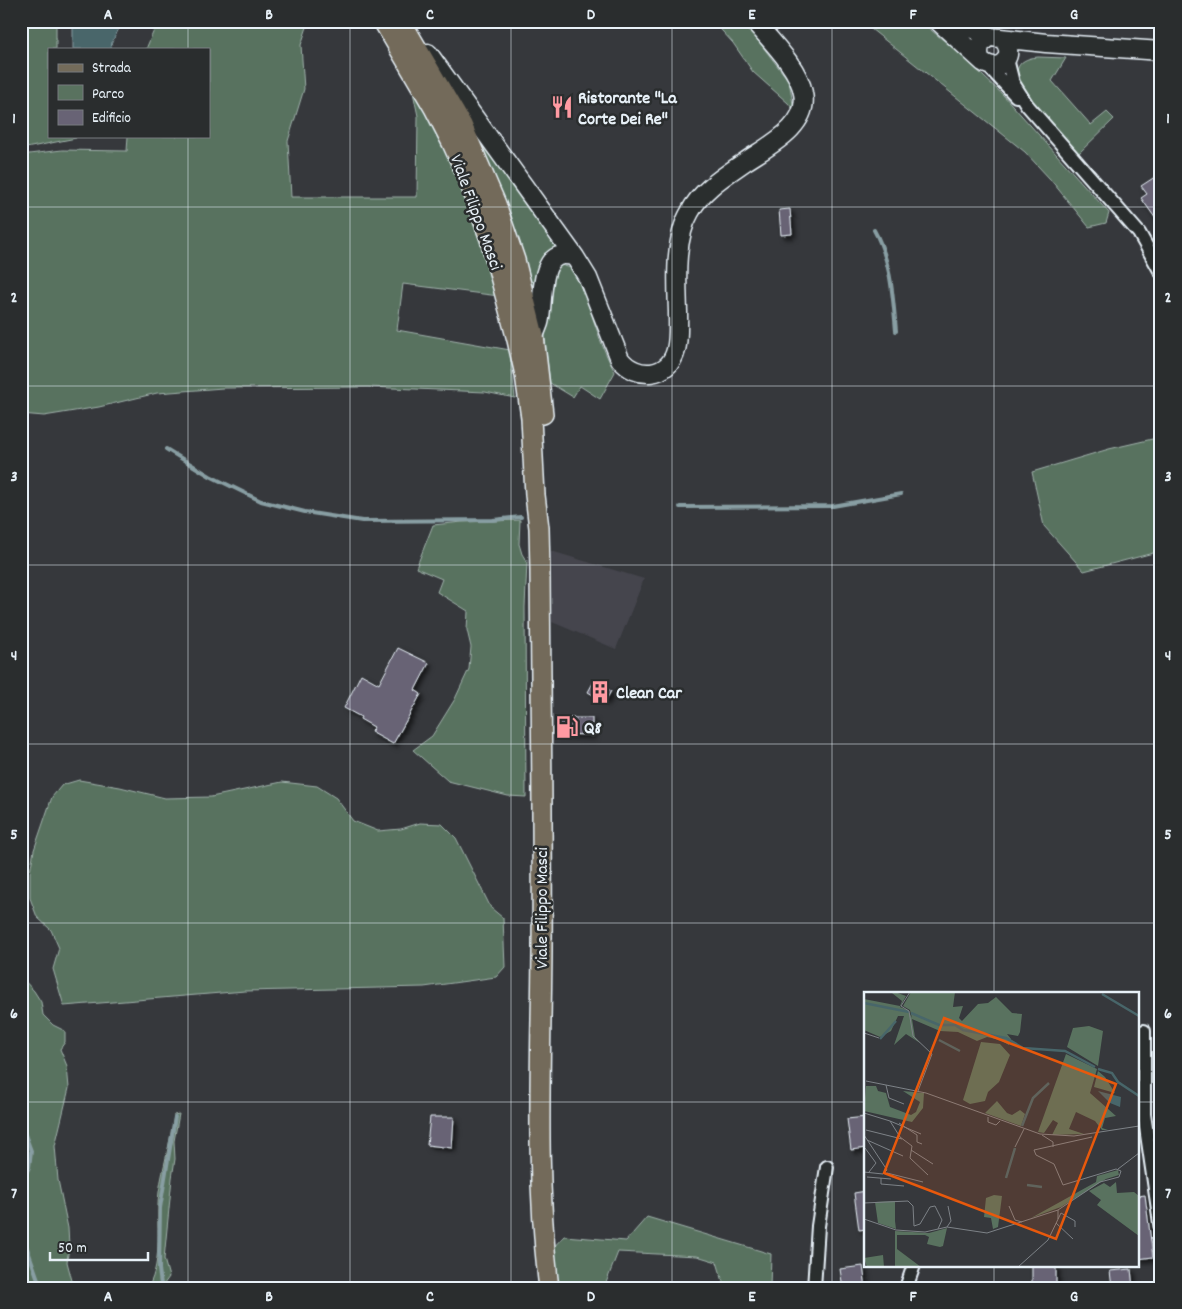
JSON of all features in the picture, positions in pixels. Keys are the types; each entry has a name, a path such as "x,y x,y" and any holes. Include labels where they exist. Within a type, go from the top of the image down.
{"main road":[{"name":"Viale Filippo Masci","path":"383,21 434,108 452,143 468,178 490,238 518,340 525,375 531,418 535,494 539,528"},
{"name":"Viale Filippo Masci","path":"403,21 462,125 496,204 515,260 534,336 544,417 545,463 539,528 542,949 540,1168 549,1288"},
{"path":"403,21 575,257 588,278 618,352 625,364 634,371 646,374 659,371 668,365 677,347 677,277 682,226 691,210 702,195 721,179 776,142 791,129 800,116 804,104 803,93 793,71 754,21"},
{"path":"938,21 991,66 1000,65 1000,45"},
{"path":"955,21 1000,45 1019,49 1046,43 1161,51"},
{"path":"984,61 979,49 980,44 987,38 1000,45"},
{"name":"Viale Filippo Masci","path":"406,59 432,90 451,105"},
{"path":"451,105 492,141"},
{"path":"534,336 539,324 547,266 553,259 560,256 568,255 575,257"},
{"name":"Viale Filippo Masci","path":"525,375 526,356 534,336"}],"street":[{"path":"1000,45 1013,83 1027,105 1139,233 1161,272"},
{"path":"984,61 1008,90 1027,105"},
{"path":"1144,1031 1144,1114 1161,1230"},
{"path":"814,1288 818,1226 827,1167"},
{"path":"906,1288 914,1266"}],"shaded area":[{"path":"551,551 644,579 616,649 552,622"}],"green space":[{"path":"29,21 56,21 56,48 48,48 48,138 76,138 21,149 21,34"},
{"path":"158,21 309,21 301,45 304,89 288,141 291,197 417,197 418,116 411,83 456,169 480,229 499,296 403,284 397,330 510,350 515,398 485,392 368,387 223,388 157,393 99,407 44,416 21,414 21,155 62,150 127,151 128,138 210,138 210,48 146,48"},
{"path":"713,21 743,21 789,81 794,110 753,72 733,43"},
{"path":"861,21 920,21 959,53 1004,96 1109,213 1106,223 1089,227 1025,152"},
{"path":"1030,58 1066,58 1052,81 1091,125 1107,112 1114,119 1079,153 1023,92 1020,85 1017,74 1020,64"},
{"path":"474,131 559,252 535,310"},
{"path":"561,265 571,268 585,296 602,344 615,372 600,399 580,386 573,397 550,383 544,318 552,268"},
{"path":"1161,437 1161,551 1084,571 1044,526 1032,472 1109,449"},
{"path":"520,520 519,544 527,562 525,607 526,797 508,796 448,781 413,750 432,736 455,699 469,669 471,647 467,630 468,611 437,592 442,579 416,568 433,525"},
{"path":"79,780 120,787 165,798 211,797 282,782 317,786 336,798 353,821 378,831 401,829 420,823 442,824 456,838 491,908 503,918 505,967 496,977 424,987 245,991 64,1006 53,969 59,948 51,930 37,917 30,898 30,872 34,850 52,797 62,785"},
{"path":"21,977 41,1002 43,1015 53,1025 65,1031 65,1042 60,1049 67,1066 69,1088 55,1146 58,1180 68,1228 69,1246 67,1262 74,1288 21,1288"},
{"path":"179,1114 174,1141 175,1159 164,1259 169,1277 161,1288 148,1288 156,1265 159,1192 174,1115"},
{"path":"647,1217 771,1254 770,1288 725,1288 717,1262 697,1256 618,1252 604,1288 556,1288 550,1251 564,1236 626,1241"}],"water":[{"path":"73,21 123,21 112,42 111,48 73,48"}],"building":[{"path":"1161,173 1161,226 1141,198 1147,194 1141,186"},
{"path":"790,209 792,234 781,235 779,210"},
{"path":"398,648 429,663 415,690 421,694 393,744 371,732 374,727 344,708 361,674 379,684"},
{"name":"Clean Car","path":"594,681 611,691 605,702 588,692"},
{"path":"556,718 592,718 592,735 556,734"},
{"path":"430,1117 454,1117 452,1148 427,1145"},
{"path":"864,1117 864,1148 851,1150 847,1119"},
{"path":"864,1191 864,1229 859,1230 854,1193"},
{"path":"1145,1195 1153,1257 1140,1259 1140,1196"},
{"path":"863,1266 866,1288 843,1288 840,1269"},
{"path":"1032,1266 1056,1266 1056,1288 1032,1288"},
{"path":"1131,1269 1133,1288 1112,1288 1110,1271"}],"waterway":[{"path":"874,230 888,266 896,331"},
{"path":"166,449 210,476 261,501 305,512 362,521 493,520 521,517"},
{"path":"680,507 833,506 901,494"},
{"path":"161,1285 159,1269 160,1208 175,1117"},
{"path":"21,1124 31,1151 29,1167 21,1183"},
{"path":"21,1231 41,1288"}],"place":[{"name":"Ristorante \"La Corte Dei Re\"","path":"562,107"},
{"name":"Clean Car","path":"600,692"},
{"name":"Q8","path":"567,727"}]}
